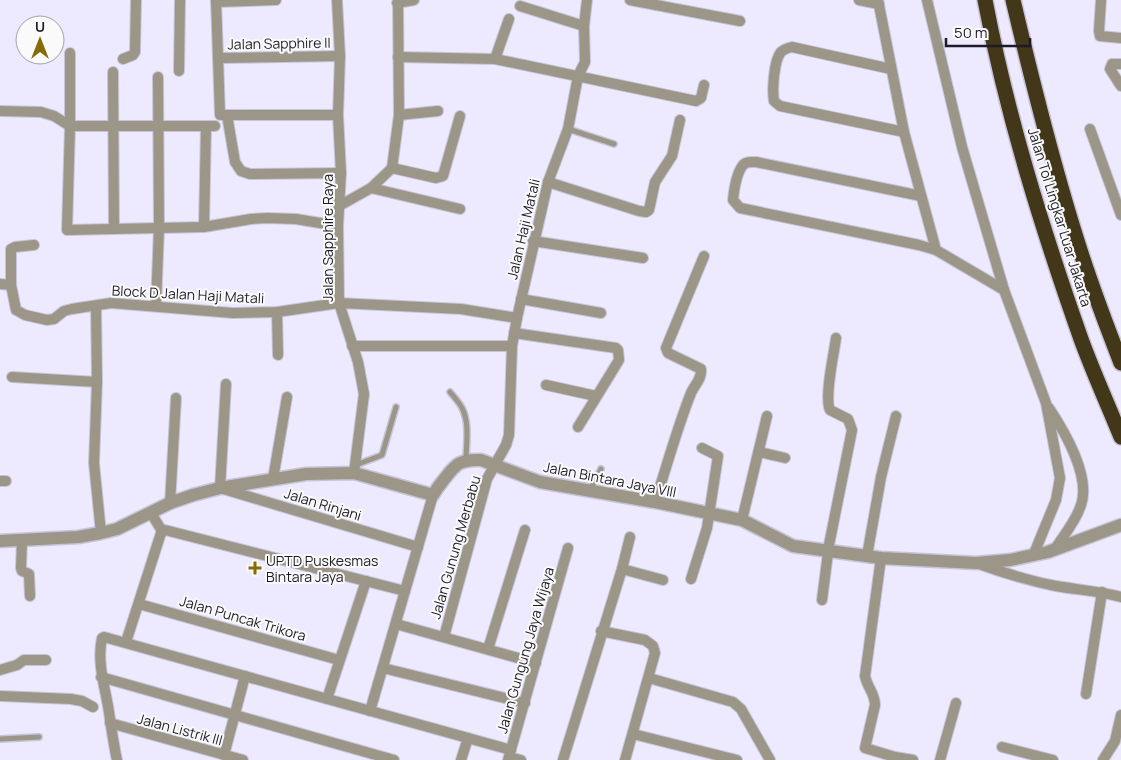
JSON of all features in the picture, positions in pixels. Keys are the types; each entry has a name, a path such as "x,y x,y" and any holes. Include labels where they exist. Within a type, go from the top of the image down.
{"highway":[{"name":"Jalan Tol Lingkar Luar Jakarta","path":"985,0 993,41 1030,186 1082,341 1121,437"},
{"name":"Jalan Tol Lingkar Luar Jakarta","path":"1013,0 1062,193 1081,254 1121,363"}],"street":[{"path":"123,58 135,52 136,0"},
{"path":"179,71 180,0"},
{"path":"276,0 216,1 220,115 338,114"},
{"name":"Jalan Sapphire Raya","path":"337,0 340,56 338,114 341,173 338,226 339,303 358,362 364,394 355,469"},
{"path":"339,206 371,188 392,168 399,115 397,1 414,0"},
{"name":"Jalan Haji Matali","path":"493,466 506,445 509,434 514,333 533,241 548,182 568,130 578,76 584,62 584,26 587,0"},
{"path":"630,0 740,21"},
{"path":"859,0 878,2 904,132 936,250"},
{"path":"927,0 962,147 1004,290 1046,403 1056,448 1060,478 1059,488 1033,556"},
{"path":"1101,0 1100,36 1121,38"},
{"path":"520,6 584,26"},
{"path":"495,58 510,19"},
{"path":"891,69 792,47 782,50 778,57 772,92 774,100 780,106 904,132"},
{"path":"70,53 67,230 204,228 251,219 267,218 296,219 338,226"},
{"name":"Jalan Sapphire II","path":"218,58 340,56"},
{"path":"398,57 495,58 696,101 701,98 704,84"},
{"path":"1121,64 1112,64 1110,69 1121,86"},
{"path":"113,72 114,230"},
{"path":"156,306 158,77"},
{"path":"0,111 41,112 54,116 70,126 210,126 204,228"},
{"path":"399,115 438,111"},
{"path":"226,115 235,162 241,171 250,174 341,173"},
{"path":"392,168 436,178 443,176 460,116"},
{"path":"548,182 646,212 649,210 656,182 672,156 680,120"},
{"path":"1090,129 1121,216"},
{"path":"921,196 749,162 744,164 740,170 734,200 740,208 936,250 1004,290"},
{"path":"371,188 460,209"},
{"path":"533,241 643,258"},
{"path":"0,284 11,285 11,249 34,245"},
{"path":"655,502 690,396 700,380 701,369 668,352 666,348 704,256"},
{"name":"Block D Jalan Haji Matali","path":"11,285 16,310 25,315 40,319 54,319 64,311 111,303 213,312 277,312 339,303 461,309 517,318"},
{"path":"521,300 601,314"},
{"path":"96,306 97,382 94,463 101,533"},
{"path":"277,312 278,355"},
{"path":"514,333 616,348 620,353 619,360 578,427"},
{"path":"822,600 828,550 852,430 848,419 828,408 828,394 836,338"},
{"path":"352,346 512,346"},
{"path":"12,377 97,382"},
{"path":"220,488 226,384"},
{"path":"546,385 596,396"},
{"path":"273,480 287,397"},
{"path":"170,503 176,398"},
{"path":"1046,403 1057,420 1082,475 1083,496 1077,515 1055,549"},
{"path":"742,520 767,416"},
{"path":"867,556 881,477 896,416"},
{"path":"1056,448 1069,444"},
{"path":"691,579 707,528 718,456 702,448"},
{"path":"759,452 785,458"},
{"name":"Jalan Bintara Jaya VIII","path":"466,461 481,460 540,482 655,502 742,520 793,546 881,558 976,563 1033,556 1118,526"},
{"path":"370,711 433,496 437,487 450,470 466,461"},
{"name":"Jalan Gunung Merbabu","path":"444,637 487,479 493,466"},
{"path":"0,541 78,537 101,533 117,529 170,503 193,495 220,488 321,472 355,469 433,496"},
{"name":"Jalan Rinjani","path":"220,488 418,546"},
{"path":"126,642 162,531 151,513"},
{"path":"162,531 167,530 405,591"},
{"path":"488,649 525,530"},
{"path":"563,760 622,569 630,537"},
{"path":"22,540 21,568 22,571 29,574 30,596"},
{"name":"Jalan Gungung Jaya Wijaya","path":"510,756 568,548"},
{"path":"881,558 865,676 875,698 875,705 865,748 894,759 913,760"},
{"path":"976,563 1000,572 1056,586 1102,592 1121,597"},
{"path":"622,569 663,580"},
{"path":"327,699 366,581"},
{"path":"1086,694 1102,592"},
{"name":"Jalan Puncak Trikora","path":"139,604 339,660"},
{"path":"396,624 536,662"},
{"path":"602,631 645,640 654,646 655,653 649,678 625,760"},
{"path":"116,760 101,678 100,646 102,638 126,642 468,738 521,760"},
{"path":"0,670 17,665 24,660 46,660"},
{"path":"383,668 525,703"},
{"path":"224,755 245,676"},
{"path":"101,678 394,760"},
{"path":"649,678 733,702 741,709 770,760"},
{"path":"0,696 71,699 82,701 92,707"},
{"path":"940,760 956,702"},
{"path":"1103,760 1115,741 1121,715"},
{"name":"Jalan Listrik III","path":"110,723 243,760"},
{"path":"633,734 737,760"},
{"path":"461,760 468,738"},
{"path":"1002,747 1053,760"}],"lane":[{"path":"568,130 614,144"},
{"path":"450,392 463,408 465,415 466,461"},
{"path":"355,469 382,455 396,406"},
{"path":"590,491 601,469"},
{"path":"0,740 38,737"}],"place":[{"name":"UPTD Puskesmas Bintara Jaya","path":"255,568"}]}
